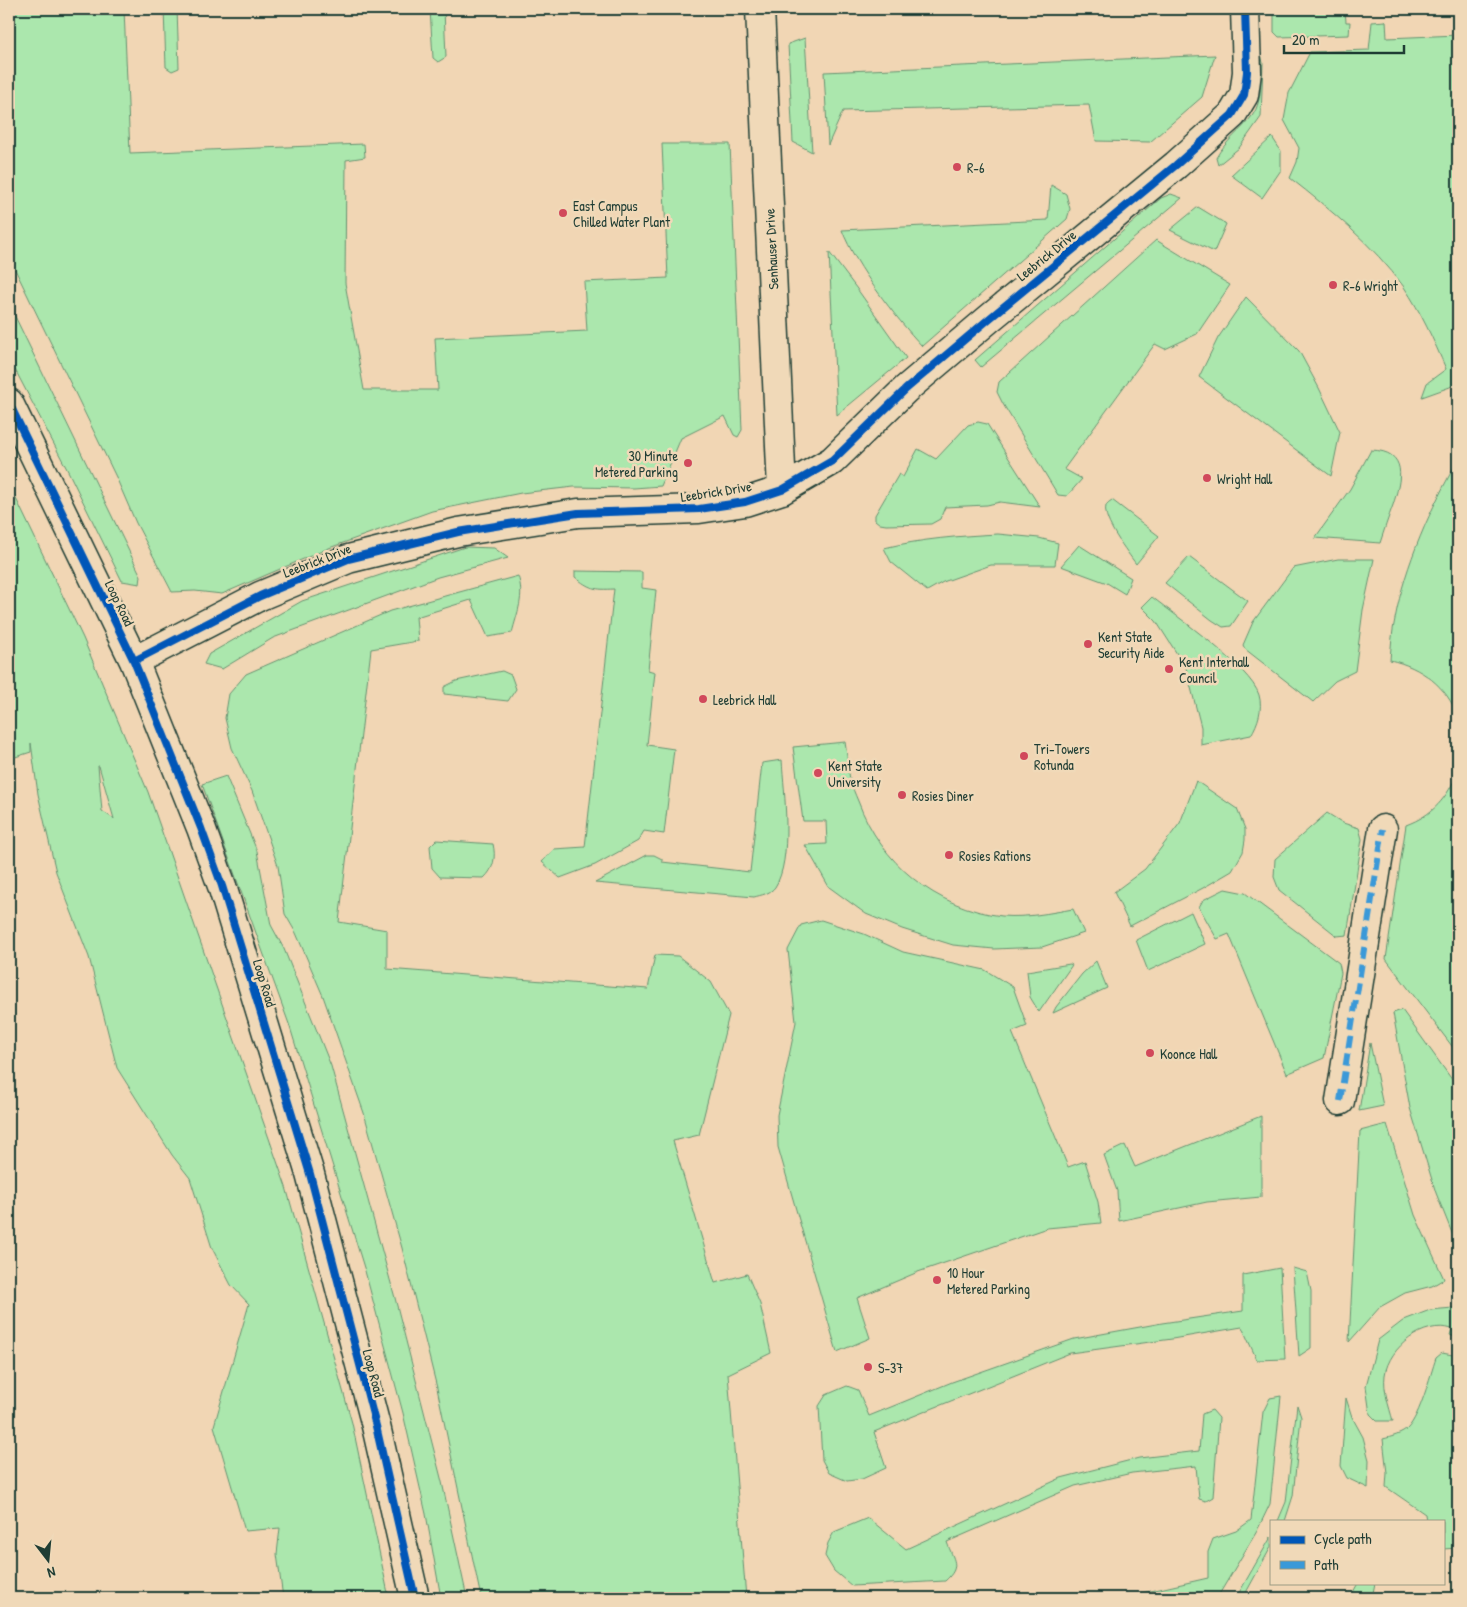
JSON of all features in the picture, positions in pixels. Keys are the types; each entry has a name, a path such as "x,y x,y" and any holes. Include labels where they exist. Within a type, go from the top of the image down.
{"street":[{"name":"Senhauser Drive","path":"760,9 782,490"},
{"name":"Leebrick Drive","path":"134,661 260,596 348,559 458,532 578,513 699,509 745,502 782,490 832,461 906,389 1176,165 1232,115 1244,95 1247,72 1245,9"},
{"name":"Loop Road","path":"9,403 134,661 201,828 222,886 307,1165 376,1426 415,1598"},
{"path":"1340,1101 1383,829"}],"green space":[{"path":"9,9 124,9 130,153 364,144 365,157 346,160 345,283 364,390 438,390 435,338 587,331 584,282 668,278 662,144 730,144 742,430 738,437 734,435 725,416 681,438 661,486 634,488 574,487 521,493 432,511 329,548 222,594 195,591 172,592 136,523 116,477 9,257"},
{"path":"164,9 177,9 179,68 172,71 166,67"},
{"path":"430,9 444,9 446,57 438,62 433,58"},
{"path":"1274,9 1345,9 1346,22 1350,22 1349,35 1279,37 1274,32"},
{"path":"1386,21 1387,38 1458,35 1458,380 1450,387 1422,397 1427,383 1446,369 1427,327 1404,287 1379,257 1336,215 1290,178 1297,162 1299,148 1284,120 1289,93 1310,52 1369,50 1372,22"},
{"path":"805,38 812,152 793,142 788,44"},
{"path":"1261,53 1263,63 1261,117 1239,148 1218,165 1216,158 1220,152 1248,121 1256,109 1260,94"},
{"path":"1215,55 1202,97 1150,142 1096,141 1089,105 843,111 828,145 824,72"},
{"path":"1272,137 1281,151 1281,170 1262,198 1231,175"},
{"path":"1051,185 1066,194 1070,209 1067,219 922,346 877,291 857,260 842,230 1048,220"},
{"path":"1171,194 1182,198 981,367 975,360 1161,198"},
{"path":"1198,207 1226,224 1214,252 1170,230"},
{"path":"1156,240 1230,285 1197,334 1165,349 1155,344 1064,469 1082,479 1067,496 1058,495 1003,404 997,392 999,382"},
{"path":"829,252 906,358 837,415"},
{"path":"1246,297 1299,351 1340,432 1331,476 1199,377 1218,338"},
{"path":"9,304 141,576 140,584 122,581 69,473 9,358"},
{"path":"978,422 987,424 1040,507 1000,502 987,505 945,507 940,519 931,524 886,525 880,524 875,520 875,515 899,474 903,477 918,449 936,459 968,425"},
{"path":"1371,450 1392,456 1397,461 1400,477 1396,496 1380,543 1315,538 1350,489"},
{"path":"1458,460 1458,717 1440,687 1422,673 1390,660 1392,634 1399,599 1412,557 1438,497"},
{"path":"9,484 83,638 148,792 286,1187 352,1423 389,1598 283,1598 277,1554 280,1528 245,1531 214,1426 249,1304 231,1285 212,1248 190,1178 172,1155 117,1068 89,957 56,872 38,794 31,743 31,752 9,759","holes":["99,766 114,819 102,811"]},
{"path":"1112,500 1159,536 1136,564 1116,536 1108,519 1106,506"},
{"path":"998,534 1039,538 1058,543 1055,565 991,565 943,582 927,591 891,562 884,548 940,538"},
{"path":"1079,545 1131,578 1125,594 1107,583 1061,566"},
{"path":"465,547 494,548 508,558 438,577 273,638 222,669 204,664 209,654 302,601"},
{"path":"1189,557 1248,601 1231,626 1223,627 1212,620 1165,583"},
{"path":"1338,559 1374,559 1363,610 1355,671 1335,681 1313,702 1245,649 1243,645 1253,622 1293,568"},
{"path":"575,571 642,572 642,588 656,590 648,670 655,672 647,745 674,749 664,834 644,831 638,841 595,865 560,878 542,862 554,849 585,847 614,589 597,589 589,586 575,577"},
{"path":"518,576 521,591 512,633 488,637 471,600 416,617 418,641 371,649 339,922 387,930 387,969 648,989 655,955 678,956 711,982 729,1015 699,1135 673,1141 715,1283 747,1274 760,1304 771,1353 728,1374 746,1598 481,1598 437,1388 402,1248 364,1113 323,996 296,933 285,914 278,866 252,791 232,748 225,718 229,694 246,674 390,611"},
{"path":"1152,597 1212,643 1253,684 1259,695 1260,711 1258,721 1251,735 1201,745 1201,727 1186,668 1156,621 1142,607"},
{"path":"502,671 511,675 516,689 508,701 444,694 444,687 456,681"},
{"path":"845,742 850,780 868,823 896,863 914,879 954,903 1002,916 1029,916 1073,909 1084,933 1042,947 994,949 953,945 902,929 866,914 829,887 805,845 827,844 826,821 803,821 793,747"},
{"path":"782,760 786,843 781,875 771,891 754,897 595,883 647,855 654,855 662,859 662,862 750,872 762,763"},
{"path":"1458,772 1458,1054 1386,959 1406,825 1424,816 1444,798"},
{"path":"226,776 257,851 271,925 284,949 331,1066 395,1298 442,1482 467,1598 441,1598 426,1514 403,1413 365,1271 289,1024 202,784"},
{"path":"1196,781 1237,809 1245,829 1243,852 1232,871 1130,926 1114,892 1145,869 1180,823"},
{"path":"1327,813 1343,823 1359,828 1362,839 1347,935 1337,936 1279,890 1274,877 1275,859"},
{"path":"436,840 493,844 494,858 490,871 484,878 440,877 432,868 430,846"},
{"path":"1225,889 1245,893 1339,963 1341,973 1324,1058 1287,1074 1229,934 1217,939 1199,907 1203,900"},
{"path":"1191,912 1205,944 1148,971 1136,940"},
{"path":"821,920 864,934 903,952 985,970 1013,987 1027,1026 1012,1032 1068,1167 1085,1161 1098,1202 1101,1223 1047,1228 918,1272 857,1298 870,1338 837,1352 778,1147 777,1115 796,1022 788,950 801,925"},
{"path":"1096,961 1107,988 1053,1013 1082,974"},
{"path":"1072,965 1039,1012 1030,997 1027,971"},
{"path":"1402,1010 1458,1088 1458,1248 1436,1193 1410,1108 1393,1013"},
{"path":"1370,1043 1383,1106 1359,1111"},
{"path":"1261,1116 1261,1197 1207,1202 1119,1221 1117,1191 1104,1155 1125,1145 1135,1167"},
{"path":"1387,1124 1415,1215 1444,1279 1432,1286 1405,1293 1380,1307 1349,1342 1360,1131"},
{"path":"1280,1268 1285,1359 1257,1360 1242,1327 1070,1353 874,1432 886,1468 862,1479 847,1481 829,1473 822,1460 819,1406 826,1395 847,1386 858,1390 869,1416 952,1382 1074,1339 1243,1311 1243,1275"},
{"path":"1293,1268 1307,1272 1311,1291 1311,1348 1299,1356"},
{"path":"1453,1308 1458,1311 1458,1338 1450,1335 1452,1329 1430,1328 1410,1338 1393,1355 1385,1375 1385,1386 1393,1421 1377,1421 1370,1414 1366,1386 1378,1340 1404,1320 1430,1310"},
{"path":"1442,1353 1458,1356 1458,1548 1444,1549 1444,1520 1426,1520 1425,1514 1386,1487 1387,1473 1383,1439 1403,1432 1412,1422 1417,1414 1436,1358"},
{"path":"1281,1396 1270,1504 1257,1531 1217,1598 1120,1598 1208,1578 1208,1552 1213,1539 1236,1531 1251,1520 1263,1412 1270,1398"},
{"path":"1346,1398 1352,1417 1363,1437 1369,1460 1368,1488 1347,1478 1341,1466"},
{"path":"1297,1405 1301,1417 1293,1496 1285,1520 1278,1520 1286,1502"},
{"path":"1212,1410 1219,1418 1213,1497 1206,1501 1199,1499 1196,1466 1132,1473 1075,1486 947,1542 955,1567 945,1581 852,1586 834,1571 825,1556 828,1543 834,1532 868,1518 906,1549 1061,1478 1139,1458 1199,1451 1202,1414"},
{"path":"1270,1539 1270,1549 1243,1598 1236,1598"},
{"path":"1357,1584 1375,1584 1372,1598 1350,1598"}],"marked path":[{"path":"1340,1101 1383,829"}],"cycle path":[{"path":"134,661 260,596 348,559 458,532 578,513 699,509 745,502 782,490 832,461 906,389 1176,165 1232,115 1244,95 1247,72 1245,9"},
{"path":"9,403 134,661 201,828 222,886 310,1174 376,1426 415,1598"}],"place":[{"name":"R-6","path":"957,167"},
{"name":"East Campus Chilled Water Plant","path":"563,213"},
{"name":"R-6 Wright","path":"1333,285"},
{"name":"30 Minute Metered Parking","path":"688,463"},
{"name":"Wright Hall","path":"1207,478"},
{"name":"Kent State Security Aide","path":"1088,644"},
{"name":"Kent Interhall Council","path":"1169,669"},
{"name":"Leebrick Hall","path":"703,699"},
{"name":"Tri-Towers Rotunda","path":"1024,756"},
{"name":"Kent State University","path":"818,773"},
{"name":"Rosies Diner","path":"902,795"},
{"name":"Rosies Rations","path":"949,855"},
{"name":"Koonce Hall","path":"1150,1053"},
{"name":"10 Hour Metered Parking","path":"937,1280"},
{"name":"S-37","path":"868,1367"}]}
